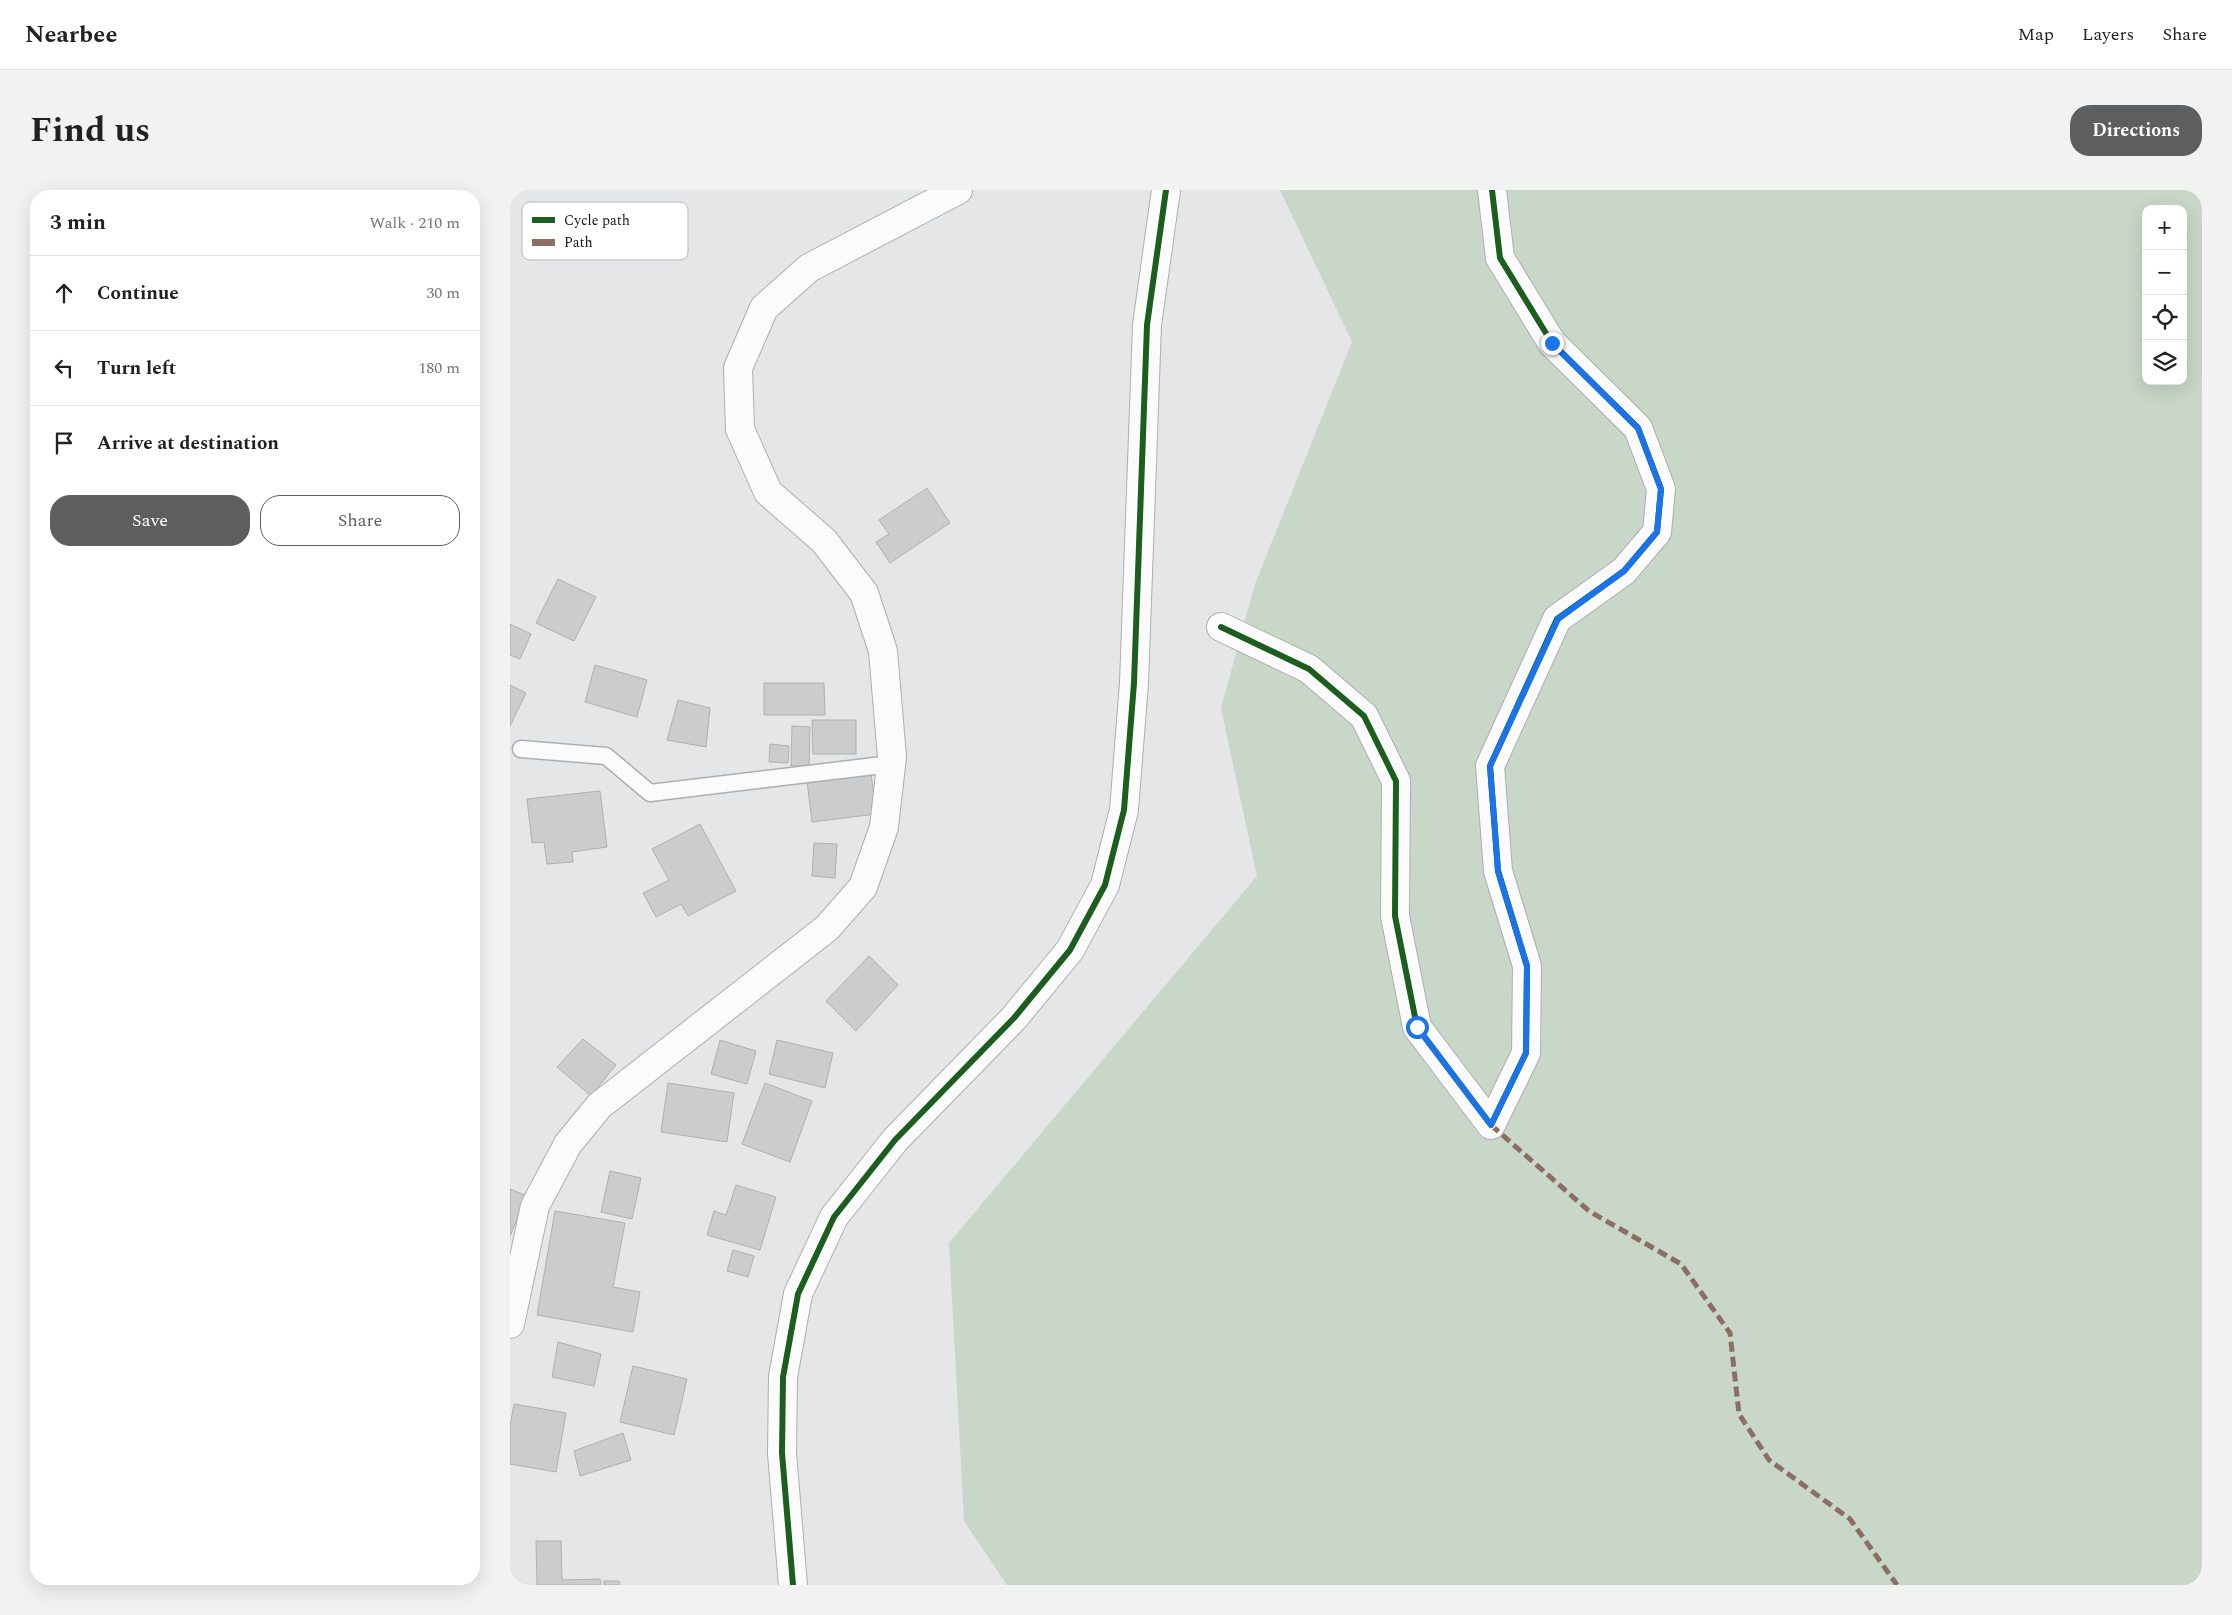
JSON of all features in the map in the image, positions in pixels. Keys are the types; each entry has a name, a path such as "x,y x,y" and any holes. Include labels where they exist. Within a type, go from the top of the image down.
{"street":[{"path":"510,1324 515,1270 534,1206 568,1144 599,1106 827,928 863,888 884,827 891,764 883,652 864,593 824,542 768,492 740,429 738,368 764,308 808,268 958,190"},
{"path":"793,1585 782,1453 783,1377 798,1294 834,1217 895,1140 1014,1018 1070,950 1105,885 1124,810 1134,683 1147,325 1166,190"},
{"path":"1221,627 1309,669 1364,716 1396,781 1395,916 1417,1027 1491,1125 1526,1053 1527,966 1498,871 1490,766 1558,619 1624,571 1657,532 1661,489 1638,428 1552,343 1500,258 1492,190"}],"lane":[{"path":"521,750 606,756 650,793 891,764"}],"green space":[{"path":"1280,190 2202,190 2202,1585 1007,1585 964,1521 949,1243 1257,876 1221,708 1255,584 1352,342"}],"building":[{"path":"927,488 950,523 890,563 876,542 889,534 879,520"},
{"path":"558,579 596,597 574,641 536,623"},
{"path":"510,624 531,634 520,659 510,655"},
{"path":"595,665 647,680 637,717 585,702"},
{"path":"764,683 824,683 825,715 764,715"},
{"path":"510,685 526,693 510,726"},
{"path":"678,700 710,708 706,747 667,740"},
{"path":"812,720 856,720 856,754 813,754"},
{"path":"792,726 810,727 809,766 791,766"},
{"path":"770,744 789,746 788,763 769,762"},
{"path":"871,773 876,814 812,822 807,781"},
{"path":"600,791 607,847 572,852 573,862 547,864 544,842 532,843 527,799"},
{"path":"700,824 736,891 688,916 681,904 656,917 643,893 669,880 652,849"},
{"path":"814,843 837,844 835,878 812,876"},
{"path":"869,956 898,985 856,1031 826,1001"},
{"path":"583,1039 616,1065 591,1096 557,1067"},
{"path":"720,1040 756,1051 747,1084 711,1074"},
{"path":"777,1040 833,1053 825,1088 769,1074"},
{"path":"668,1083 734,1093 727,1142 661,1132"},
{"path":"765,1083 812,1101 790,1162 742,1144"},
{"path":"610,1171 641,1178 632,1219 601,1212"},
{"path":"736,1185 776,1197 760,1250 707,1235 714,1211 726,1215"},
{"path":"510,1189 527,1196 510,1236"},
{"path":"555,1211 625,1223 613,1287 640,1292 633,1332 537,1315"},
{"path":"733,1250 754,1256 748,1277 727,1271"},
{"path":"558,1342 601,1354 594,1386 552,1377"},
{"path":"633,1366 687,1379 674,1435 620,1422"},
{"path":"514,1404 566,1413 556,1472 510,1464 510,1426"},
{"path":"623,1433 631,1460 580,1476 574,1451"},
{"path":"536,1541 561,1541 562,1580 600,1579 601,1585 537,1585"},
{"path":"604,1581 619,1581 620,1585 604,1585"}],"marked path":[{"path":"1491,1125 1589,1211 1681,1264 1730,1333 1739,1414 1769,1460 1850,1519 1897,1585"}],"cycle path":[{"path":"793,1585 782,1453 783,1377 798,1294 834,1217 895,1140 1014,1018 1070,950 1105,885 1124,810 1134,683 1147,325 1166,190"},
{"path":"1221,627 1309,669 1364,716 1396,781 1395,916 1417,1027 1491,1125 1526,1053 1527,966 1498,871 1490,766 1557,619 1624,571 1657,532 1661,489 1638,428 1552,343 1500,258 1492,190"}],"route":[{"path":"1417,1027 1491,1125 1526,1053 1527,966 1498,871 1490,766 1558,619 1624,571 1657,532 1661,489 1638,428 1552,343"}]}
